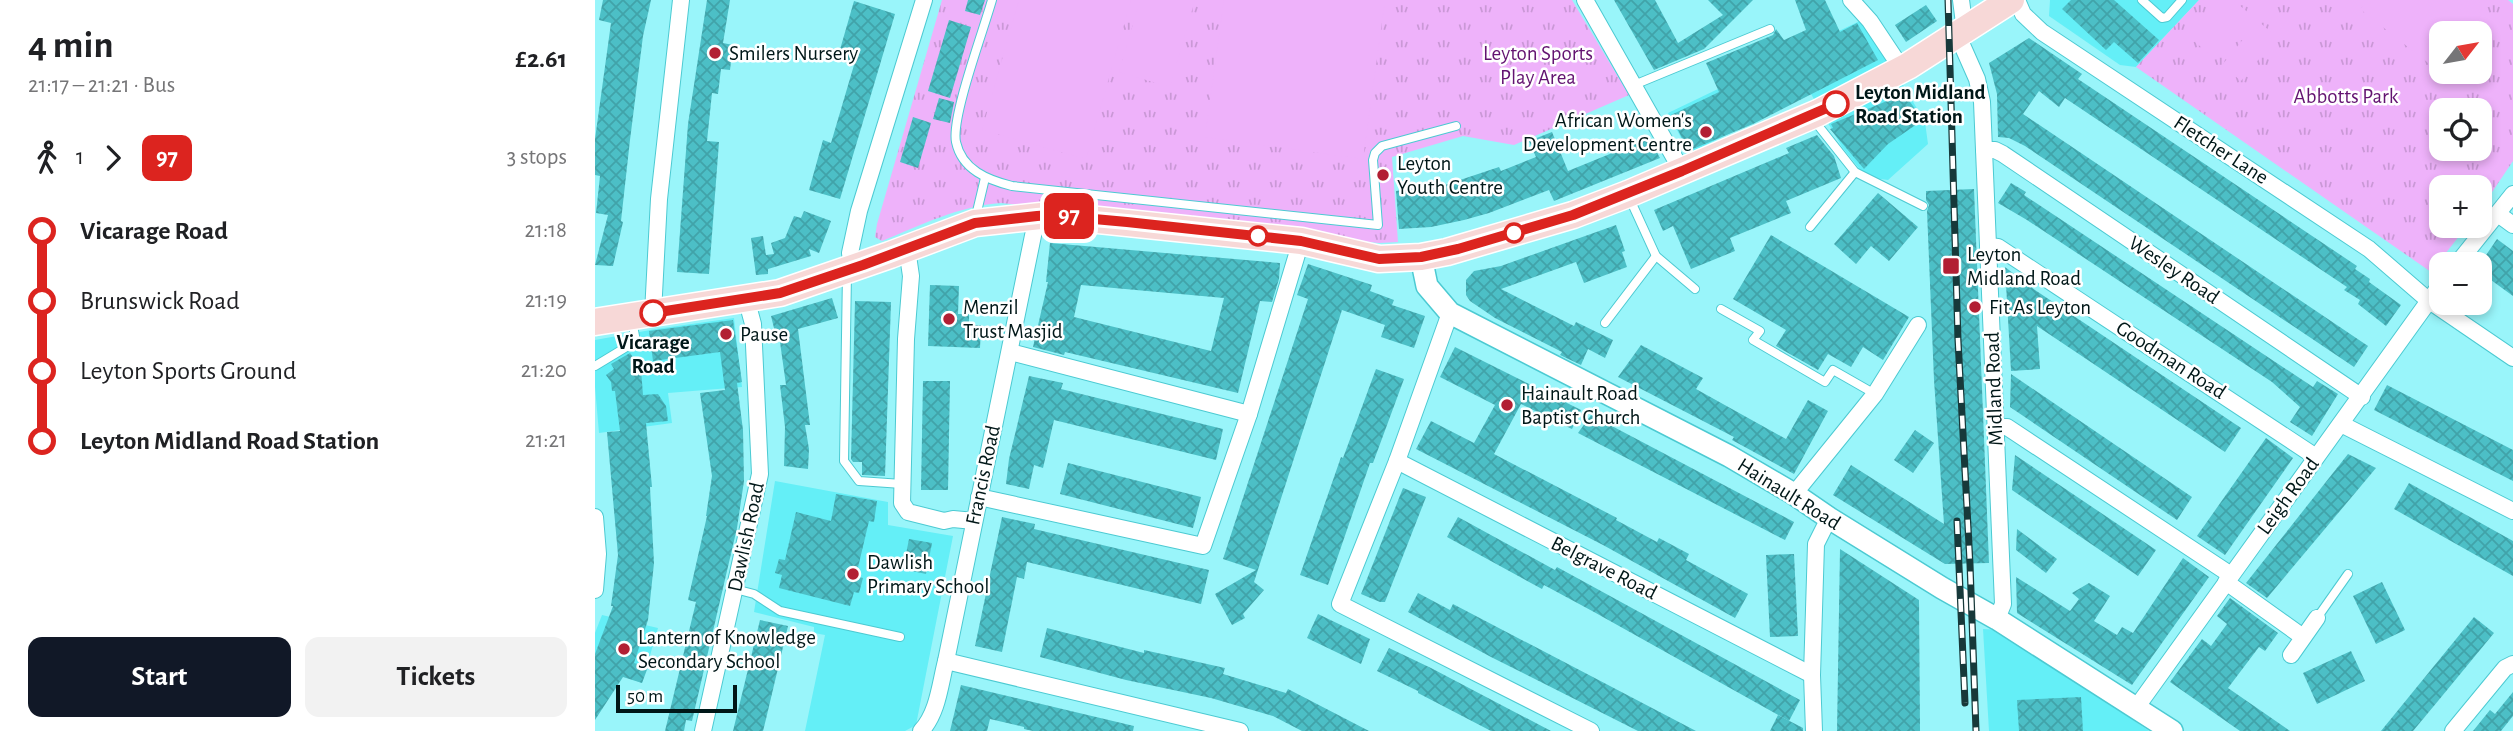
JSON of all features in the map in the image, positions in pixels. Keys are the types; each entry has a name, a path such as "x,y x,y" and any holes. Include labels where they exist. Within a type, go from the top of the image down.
{"main road":[{"path":"595,322 780,293 975,223 1037,216 1127,222 1301,241 1379,259 1421,257 1458,249 1573,215 1811,116 1902,69 2014,0"}],"street":[{"path":"643,315 659,200 681,0"},
{"path":"849,270 859,211 924,0"},
{"path":"1585,0 1682,171"},
{"path":"1851,0 1870,21 1902,69"},
{"name":"Midland Road","path":"1961,0 1962,33 1980,91 1984,150 2003,604 1997,619"},
{"name":"Fletcher Lane","path":"2014,0 2023,15 2042,32 2369,249 2428,300 2513,358"},
{"name":"Wesley Road","path":"1984,150 1995,150 2003,154 2362,397"},
{"path":"2467,252 2513,194"},
{"path":"2498,214 2513,225"},
{"name":"Francis Road","path":"921,731 934,711 946,661 1037,216"},
{"path":"979,498 1203,546 1249,414 1301,241"},
{"name":"Goodman Road","path":"1988,246 1998,247 2316,457"},
{"path":"907,248 911,276 906,339 902,503 908,512 944,521 974,521"},
{"name":"Hainault Road","path":"1421,257 1427,286 1450,313 1729,456 1997,619 2142,719 2172,731"},
{"name":"Dawlish Road","path":"703,731 760,474 753,324 746,298"},
{"name":"Leigh Road","path":"2142,719 2229,578 2362,397 2428,300"},
{"path":"1450,313 1397,461 1340,604 1591,731"},
{"path":"1794,494 1875,394 1918,325"},
{"path":"1010,352 1249,414"},
{"path":"2341,424 2513,512"},
{"path":"1996,427 2007,427 2229,578 2303,637"},
{"name":"Belgrave Road","path":"1397,461 1812,676"},
{"path":"595,517 598,554 595,590"},
{"path":"1814,731 1812,676 1816,544 1829,518"},
{"path":"2288,660 2317,618"},
{"path":"946,661 1240,731"},
{"path":"2453,731 2509,666"}],"lane":[{"path":"992,0 957,117 956,141 969,165 985,178 1012,186 1378,225 1373,160 1375,153 1382,146 1456,126"},
{"path":"2142,0 2162,18 2167,17 2182,0"},
{"path":"1634,85 1770,29"},
{"path":"1811,116 1855,172 1923,206"},
{"path":"1810,227 1855,172"},
{"path":"975,223 985,178"},
{"path":"1628,194 1656,256 1695,289"},
{"path":"1605,323 1656,256"},
{"path":"849,270 844,461 859,481 902,484"},
{"path":"1721,309 1760,331 1753,340 1825,382 1833,370 1875,394"},
{"path":"595,366 633,343 643,315"},
{"path":"2317,618 2348,574"},
{"path":"734,589 754,594 780,611 900,637"}],"shaded area":[{"path":"2050,0 2199,0 2136,67 2120,65 2049,16"},
{"path":"1864,19 1925,122 1928,144 1888,180 1866,177 1842,147 1811,94 1689,153 1668,113"},
{"path":"734,318 742,387 668,393 672,423 599,433 595,340"},
{"name":"Dawlish Primary School","path":"775,481 888,502 888,525 953,536 916,725 905,731 805,731 825,635 814,633 814,627 754,612"},
{"name":"Lantern of Knowledge Secondary School","path":"602,615 658,628 642,683 595,666 595,633"},
{"path":"1983,629 2003,630 2149,731 1989,731"}],"green space":[{"name":"Leyton Sports Play Area","path":"942,0 1572,0 1629,95 1514,145 1463,136 1392,157 1398,242 1379,243 1001,203 955,212 882,241 875,237 877,224"},
{"path":"1019,0 1131,0 1086,159 982,130"},
{"path":"1140,0 1195,0 1170,87 1119,72"},
{"path":"1224,0 1385,0 1363,159 1205,137"},
{"name":"Abbotts Park","path":"2199,0 2508,0 2513,4 2513,161 2492,192 2492,175 2429,175 2429,238 2458,238 2447,252 2429,252 2429,271 2136,67"},
{"path":"2230,0 2250,14 2214,58 2195,42"},
{"path":"2368,0 2472,0 2481,8 2470,21 2429,21 2429,64 2360,9"},
{"path":"2258,21 2277,37 2241,81 2222,65"}],"building":[{"path":"603,0 651,0 643,36 623,222 613,266 595,265 608,215 596,213 600,176 595,175 595,139 611,23 599,20"},
{"path":"707,0 730,0 723,43 733,45 730,70 721,69 718,94 712,93 707,141 719,142 709,274 677,272 688,124"},
{"path":"968,0 985,0 980,15 965,11"},
{"path":"1614,0 1655,0 1678,43 1723,15 1708,0 1753,0 1704,49 1654,70"},
{"path":"1795,0 1825,0 1840,32 1857,23 1878,60 1753,124 1688,151 1671,115 1719,92 1706,63 1773,35 1776,29 1784,40 1806,30"},
{"path":"2071,0 2114,0 2159,40 2138,63 2114,42 2106,50 2062,9"},
{"path":"854,1 895,14 840,199 809,190 823,140 831,143 854,65 837,60"},
{"path":"1926,5 1937,21 1906,42 1895,25"},
{"path":"949,20 971,27 950,98 928,91"},
{"path":"2029,38 2082,74 2078,79 2357,266 2355,269 2370,279 2369,282 2401,305 2386,326 2358,304 2360,300 2344,290 2347,287 2065,98 2059,107 2039,91 2023,114 2368,346 2354,367 2025,146 2009,138 1998,137 1997,94 1989,63"},
{"path":"1904,94 1916,110 1914,112 1920,122 1888,144 1864,169 1830,129 1833,128 1831,124"},
{"path":"939,98 954,102 950,123 933,119"},
{"path":"913,117 931,123 918,168 900,162"},
{"path":"1552,132 1568,171 1649,138 1660,158 1554,201 1549,190 1464,220 1431,227 1399,229 1396,191 1442,186 1499,167 1501,171 1536,157 1529,141"},
{"path":"1817,135 1834,156 1841,178 1786,201 1791,213 1730,238 1735,251 1691,269 1673,226 1663,231 1654,210 1789,153 1786,148"},
{"path":"2011,183 2026,192 2024,195 2313,387 2317,381 2338,394 2312,436 2290,422 2300,407 2272,382 1998,203"},
{"path":"1974,189 1989,563 1945,564 1833,495 1851,465 1944,524 1934,380 1927,211 1929,205 1926,191"},
{"path":"1878,193 1918,227 1889,261 1871,246 1856,264 1834,244"},
{"path":"804,211 831,221 819,253 809,249 811,256 768,269 768,274 756,275 751,238 763,236 766,255 774,254 771,243 785,238 794,216 801,218"},
{"path":"1616,225 1625,251 1622,252 1627,267 1584,283 1576,262 1501,289 1574,326 1576,322 1613,340 1605,358 1588,349 1581,365 1560,355 1562,352 1495,318 1470,301 1466,295 1466,280 1474,271 1501,266"},
{"path":"1771,235 1909,317 1883,360 1863,347 1851,367 1828,354 1818,370 1776,346 1786,330 1733,299"},
{"path":"2497,239 2513,251 2513,296 2492,281 2492,252 2488,252"},
{"path":"1050,243 1280,263 1279,279 1272,302 1260,301 1238,393 1065,352 1064,355 1033,347 1046,282","holes":["1081,285 1224,298 1211,351 1074,317"]},
{"path":"1308,264 1372,285 1370,291 1394,300 1392,305 1425,316 1414,348 1381,337 1385,325 1342,310 1254,582 1264,590 1243,614 1245,618 1232,625 1215,594 1256,570 1223,559 1308,299 1297,295"},
{"path":"2005,267 2241,428 2225,452 2037,326 2040,369 2011,371"},
{"name":"Menzil Trust Masjid","path":"930,285 959,286 958,314 969,314 969,325 981,325 980,348 928,346"},
{"path":"832,298 838,318 798,329 810,425 805,425 809,449 808,469 784,466 785,427 780,385 786,385 779,335 776,336 771,316"},
{"path":"855,301 891,302 885,476 862,475 862,462 853,462 851,459"},
{"path":"733,320 742,382 737,383 743,430 744,481 737,528 692,721 686,720 684,731 665,731 696,602 688,600 707,516 712,476 700,393 725,390 720,352 653,361 649,331"},
{"path":"1641,345 1703,378 1696,389 1786,439 1808,400 1828,411 1794,474 1732,440 1734,437 1618,377"},
{"path":"1455,347 1581,410 1572,429 1521,404 1494,454 1617,518 1616,520 1657,542 1659,538 1689,554 1686,560 1748,594 1735,618 1603,545 1416,449 1431,421 1474,443 1495,405 1440,377"},
{"path":"630,353 641,369 643,395 658,394 666,406 668,421 646,423 652,487 654,563 648,620 634,663 648,667 642,683 623,677 595,720 595,654 613,606 618,555 607,432 620,431 615,391 612,391 611,382 606,375 614,369 611,364"},
{"path":"1376,369 1404,379 1373,463 1370,463 1328,585 1300,575 1341,457 1343,458"},
{"path":"2011,374 2192,497 2177,520 2010,407"},
{"path":"1029,376 1063,383 1061,389 1223,429 1216,460 1054,420 1043,468 1034,465 1029,489 1006,484 1009,459"},
{"path":"923,381 950,381 948,490 921,490"},
{"path":"2387,385 2513,450 2513,481 2374,410"},
{"path":"1591,415 1794,522 1785,540 1578,433"},
{"path":"1915,430 1934,443 1913,473 1894,460"},
{"path":"2266,438 2293,458 2225,555 2197,536"},
{"path":"2348,454 2376,468 2267,598 2246,583"},
{"path":"2015,455 2156,550 2138,576 2012,490"},
{"path":"1068,463 1201,497 1193,528 1060,494"},
{"path":"2409,483 2513,541 2513,576 2394,509"},
{"path":"1403,488 1426,497 1385,602 1380,602 1361,594"},
{"path":"836,494 877,501 874,522 869,521 856,576 863,578 859,593 854,592 850,606 779,588 782,575 775,573 779,559 785,560 796,512 831,521"},
{"path":"1002,517 1035,524 1034,529 1209,570 1201,604 1027,562 1024,579 1017,577 1002,652 975,646"},
{"path":"1458,517 1555,570 1557,567 1800,700 1789,721 1544,585 1542,589 1447,537"},
{"path":"2017,529 2057,559 2046,573 2016,550"},
{"path":"909,539 932,543 926,574 903,569"},
{"path":"1840,549 1919,600 1920,731 1837,731"},
{"path":"1794,554 1798,636 1770,637 1766,555"},
{"path":"2183,558 2209,577 2132,685 2017,613 2016,577 2070,611 2079,599 2072,593 2089,583 2110,596 2094,621 2117,635 2122,627 2133,633"},
{"path":"2382,582 2405,630 2376,644 2353,596"},
{"path":"1418,593 1450,610 1453,604 1696,731 1638,731 1408,612"},
{"path":"2230,598 2278,633 2265,651 2259,647 2228,688 2290,731 2240,731 2170,682 2202,639 2211,646 2227,624 2217,616"},
{"path":"1318,614 1370,639 1361,664 1307,638"},
{"path":"2474,617 2494,633 2413,731 2381,731"},
{"path":"760,620 788,626 766,719 763,731 733,731"},
{"path":"1047,628 1144,653 1144,650 1225,668 1223,674 1286,693 1288,689 1369,731 1302,731 1273,716 1211,698 1126,680 1040,657"},
{"path":"1389,648 1551,731 1491,731 1377,671"},
{"path":"2351,651 2365,681 2317,704 2303,673"},
{"path":"961,685 1134,726 1133,731 1033,731 990,719 987,731 950,731"},
{"path":"2513,692 2513,716 2501,731 2473,731 2490,710 2495,714"},
{"path":"2081,697 2083,731 2019,731 2017,700"},
{"path":"1778,715 1803,728 1803,731 1770,731"}],"railway":[{"path":"1948,0 1958,340 1976,731"},
{"path":"1957,521 1965,703"}],"bus line":[{"name":"97","path":"653,313 780,293 975,223 1050,215 1301,241 1379,259 1421,257 1458,249 1573,215 1836,104"}],"place":[{"name":"Smilers Nursery","path":"715,53"},
{"name":"Leyton Midland Road Station","path":"1836,104"},
{"name":"African Women's Development Centre","path":"1706,132"},
{"name":"Leyton Youth Centre","path":"1383,175"},
{"name":"Leyton Midland Road","path":"1951,266"},
{"name":"Fit As Leyton","path":"1975,307"},
{"name":"Vicarage Road","path":"653,313"},
{"name":"Menzil Trust Masjid","path":"949,319"},
{"name":"Pause","path":"726,334"},
{"name":"Hainault Road Baptist Church","path":"1507,405"},
{"name":"Dawlish Primary School","path":"853,574"},
{"name":"Lantern of Knowledge Secondary School","path":"624,649"}]}
